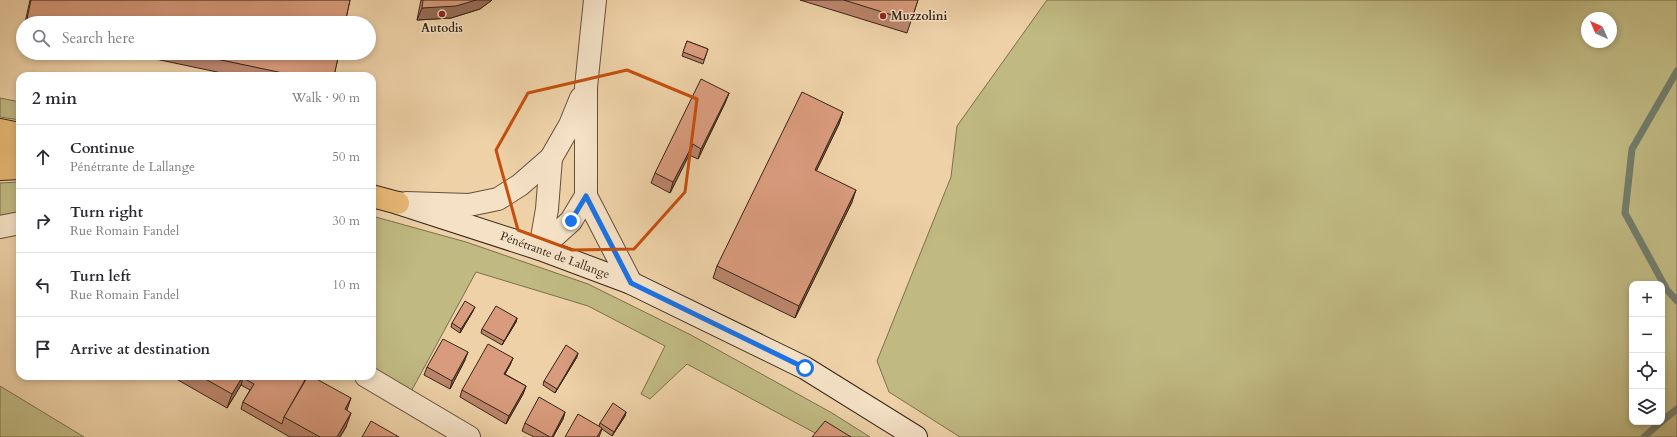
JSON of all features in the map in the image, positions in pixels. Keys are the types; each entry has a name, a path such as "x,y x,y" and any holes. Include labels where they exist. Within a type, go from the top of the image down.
{"highway":[{"path":"0,130 16,133"},
{"path":"0,149 16,149"},
{"path":"0,169 16,168"},
{"path":"376,197 398,203"}],"street":[{"path":"595,0 586,87 586,196 631,283"},
{"path":"398,203 470,205 498,199 520,185 551,158 570,125 586,87"},
{"path":"540,248 547,209 551,158"},
{"path":"540,248 571,221 586,196"},
{"name":"Pénétrante de Lallange","path":"398,203 540,248 631,283 805,368 916,437"},
{"path":"0,227 16,224"},
{"path":"373,380 469,437"}],"highlighted area":[{"path":"627,70 697,99 685,192 634,249 572,250 518,230 496,150 528,93"}],"shaded area":[{"path":"1047,0 1677,0 1677,437 960,437 889,392 877,361 951,177 957,126"},
{"path":"0,98 16,101 16,119 0,117"},
{"path":"16,182 16,216 0,220 0,183"},
{"path":"376,217 466,242 588,284 691,335 832,413 870,437 836,437 817,434 687,364 650,399 641,394 665,346 588,306 476,272 407,399 376,379"},
{"path":"0,386 84,437 0,437"}],"building":[{"path":"31,0 350,0 347,16 28,16"},
{"path":"423,0 476,0 456,6 422,8"},
{"path":"844,0 918,0 911,21"},
{"path":"687,41 708,49 704,60 683,52"},
{"path":"221,60 337,60 335,72 278,72"},
{"path":"701,79 729,93 701,149 693,144 673,182 655,173"},
{"path":"802,92 843,112 815,170 856,190 799,306 717,266"},
{"path":"465,301 475,307 461,329 452,323"},
{"path":"496,306 517,318 504,341 482,329"},
{"path":"443,339 468,352 452,381 427,367"},
{"path":"488,344 513,358 504,374 526,386 509,416 462,390"},
{"path":"566,345 578,353 557,389 544,381"},
{"path":"207,380 241,380 232,394"},
{"path":"247,380 305,380 284,417 282,424 243,402 254,384"},
{"path":"306,380 318,380 351,398 345,409 351,413 337,437 320,437 284,417"},
{"path":"539,397 565,412 552,437 525,423"},
{"path":"613,403 626,412 614,432 600,423"},
{"path":"578,414 602,428 597,437 565,437"},
{"path":"371,421 399,437 362,437"},
{"path":"825,421 851,437 812,437"}],"waterway":[{"path":"1677,71 1632,149 1625,213 1667,290 1677,301"},
{"path":"1665,419 1677,409"},
{"path":"1644,437 1658,425"}],"place":[{"name":"Autodis","path":"442,14"},
{"name":"Muzzolini","path":"883,16"}],"route":[{"path":"571,221 586,196 631,283 805,368"}]}
